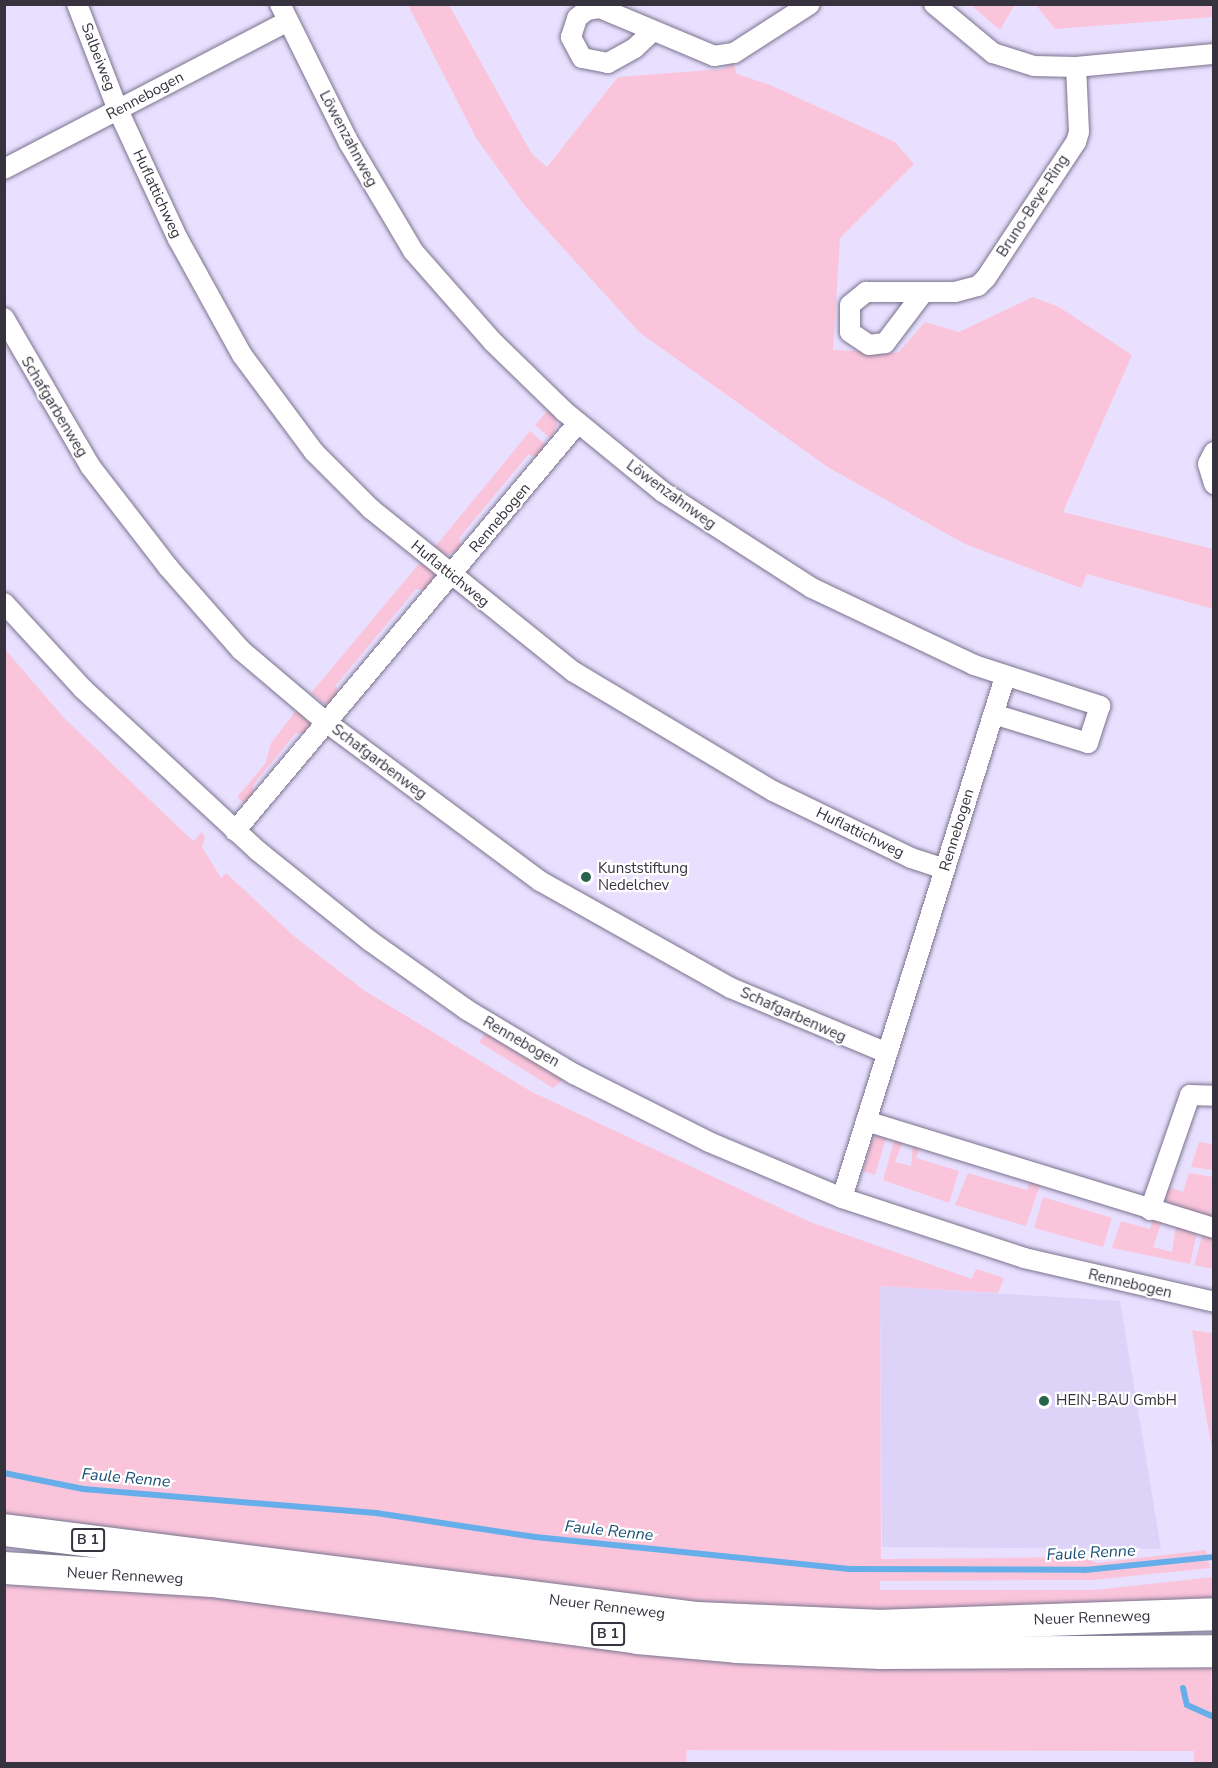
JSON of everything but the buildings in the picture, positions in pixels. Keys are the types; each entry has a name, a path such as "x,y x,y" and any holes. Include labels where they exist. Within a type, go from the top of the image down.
{"main road":[{"name":"Neuer Renneweg","path":"4,1530 708,1618 877,1626 1214,1614"},
{"name":"Neuer Renneweg","path":"4,1568 212,1581 637,1638 748,1648 872,1653 1214,1651"}],"street":[{"name":"Salbeiweg","path":"77,4 118,110"},
{"path":"653,32 714,56 734,53 810,4"},
{"path":"934,4 993,53 1034,66 1076,67 1214,54"},
{"name":"Rennebogen","path":"4,169 118,110 283,13"},
{"name":"Löwenzahnweg","path":"283,13 383,205 413,251 493,342 579,423 663,492 779,569 878,622 1005,677 1100,706 1088,743 993,714"},
{"name":"Bruno-Beye-Ring","path":"923,293 967,290 986,278 1076,142 1079,132 1076,67"},
{"name":"Huflattichweg","path":"118,110 178,239 242,355 314,452 371,509 451,576 573,672 763,785 911,858 945,869"},
{"name":"Schafgarbenweg","path":"4,318 90,466 168,567 241,650 326,723 540,881 731,988 887,1053"},
{"name":"Rennebogen","path":"235,831 579,423"},
{"path":"1214,452 1208,468 1214,484"},
{"name":"Rennebogen","path":"4,603 83,689 235,831 370,941 467,1010 624,1101 709,1142 842,1198 1024,1258 1214,1302"},
{"name":"Rennebogen","path":"842,1198 1005,677"},
{"path":"1150,1210 1190,1095 1214,1096"},
{"path":"866,1121 1214,1228"}],"shaded area":[{"path":"971,4 1015,4 1000,30 971,5"},
{"path":"408,5 449,5 532,154 547,167 618,77 723,69 733,63 737,74 770,85 895,142 914,164 840,238 833,350 898,353 925,322 959,332 1033,297 1059,307 1132,355 1063,512 1213,549 1213,609 1087,574 1081,588 965,544 829,468 640,333 525,206 476,138"},
{"path":"1036,5 1213,5 1213,17 1055,29"},
{"path":"549,409 556,415 557,425 551,439 535,425"},
{"path":"530,431 548,447 537,456 528,455 459,538 462,549 446,555 435,547"},
{"path":"422,560 434,569 434,583 427,590 416,589 336,685 339,697 324,704 311,693"},
{"path":"4,648 64,718 193,841 202,832 205,837 202,847 221,878 226,873 295,937 365,991 532,1092 810,1222 972,1279 976,1269 1004,1278 998,1293 880,1286 881,1559 1081,1557 1097,1563 1206,1550 1210,1568 1093,1580 880,1581 880,1590 1095,1590 1213,1577 1213,1602 879,1616 689,1604 5,1517"},
{"path":"298,708 311,720 307,734 296,733 253,785 254,796 248,806 237,797 265,764 271,743"},
{"path":"487,1031 564,1079 553,1088 479,1042"},
{"path":"882,1133 887,1135 875,1175 863,1171 872,1139"},
{"path":"895,1138 904,1140 895,1162 911,1166 913,1143 920,1146 916,1158 959,1171 949,1203 883,1180"},
{"path":"1199,1142 1213,1144 1213,1170 1191,1167"},
{"path":"968,1173 1027,1190 1030,1179 1041,1182 1026,1226 955,1205"},
{"path":"1189,1173 1213,1177 1213,1219 1172,1208 1162,1194 1165,1186 1183,1192"},
{"path":"1043,1197 1112,1218 1103,1247 1034,1228"},
{"path":"1153,1218 1162,1221 1153,1247 1172,1252 1176,1224 1197,1233 1190,1264 1112,1248 1121,1221 1150,1229"},
{"path":"1203,1233 1213,1236 1213,1269 1194,1265"},
{"path":"880,1286 1120,1301 1161,1549 882,1547"},
{"path":"1192,1330 1213,1333 1213,1454 1206,1416"},
{"path":"5,1580 1211,1666 1213,1763 1194,1763 1194,1751 687,1750 686,1764 5,1764"}],"waterway":[{"name":"Faule Renne","path":"4,1473 83,1489 376,1513 535,1537 849,1569 1085,1570 1214,1557"},
{"path":"1183,1688 1187,1705 1214,1717"}],"place":[{"name":"Kunststiftung Nedelchev","path":"586,877"},
{"name":"HEIN-BAU GmbH","path":"1044,1401"}]}
